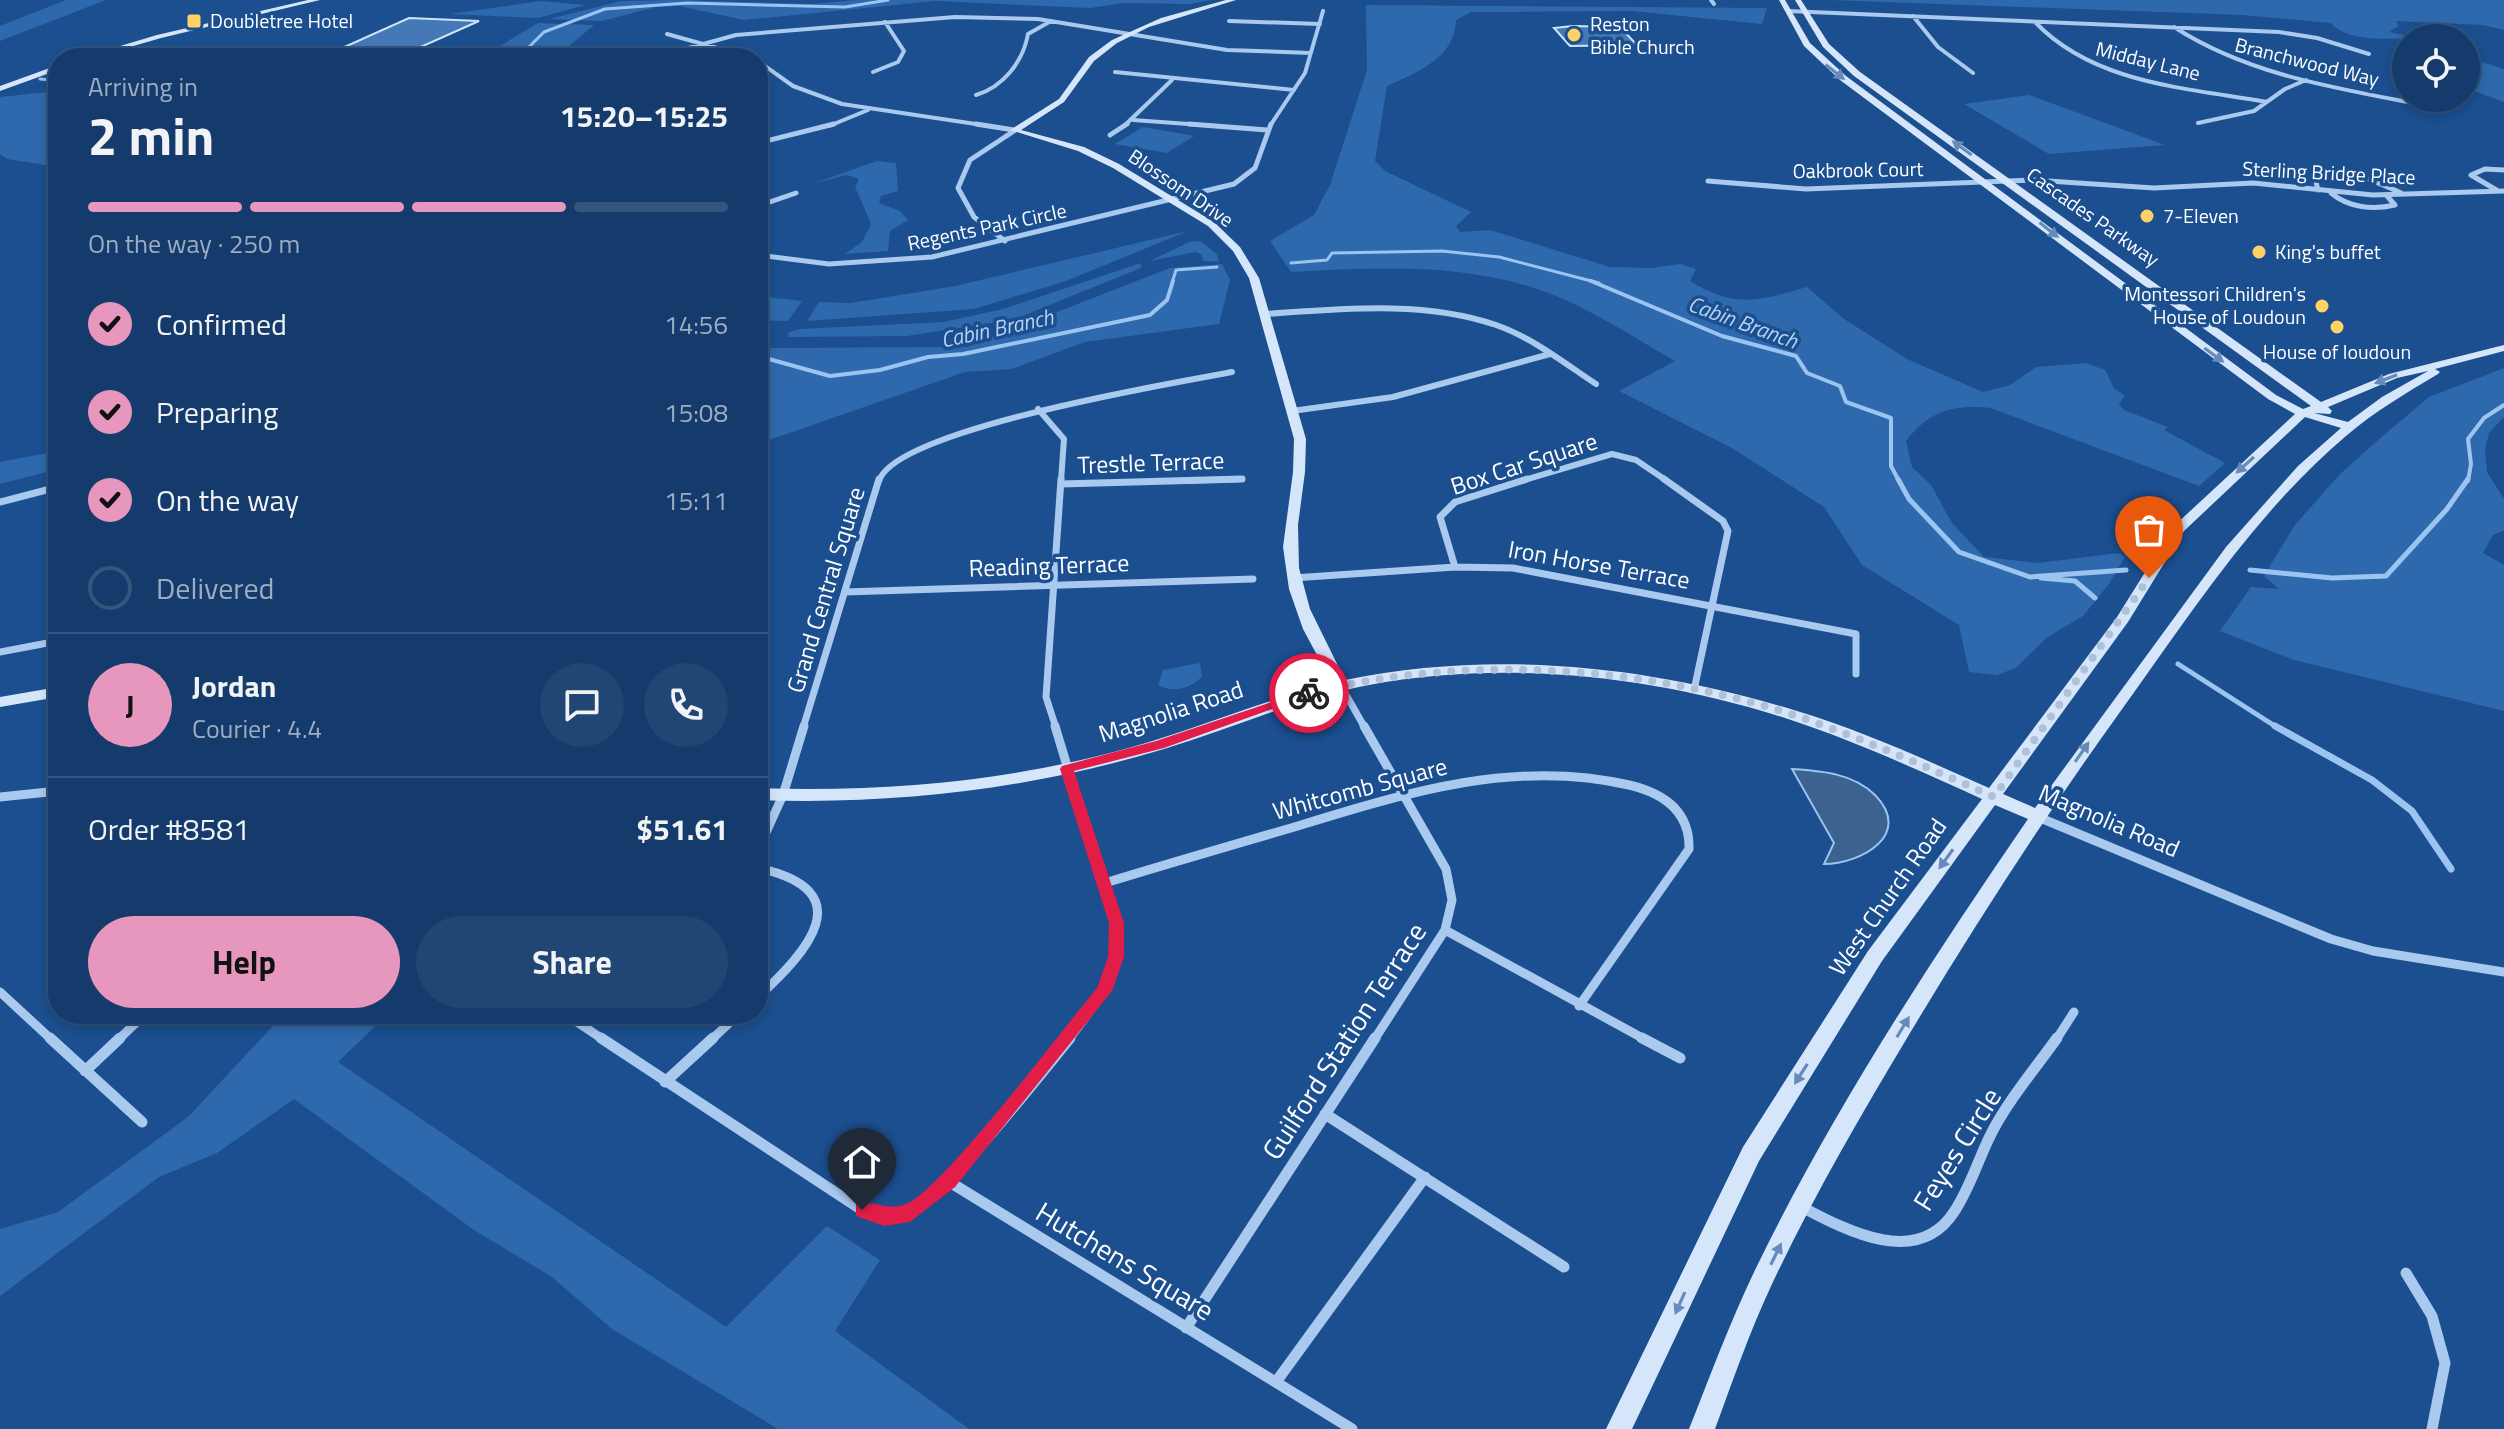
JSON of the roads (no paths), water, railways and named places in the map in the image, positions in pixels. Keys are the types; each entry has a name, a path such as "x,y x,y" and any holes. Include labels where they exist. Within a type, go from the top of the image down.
{"main road":[{"path":"99,48 297,0"},
{"path":"118,48 317,0"},
{"path":"1014,130 1058,104 1096,54 1130,33 1233,0"},
{"name":"Cascades Parkway","path":"1782,0 1807,44 1826,64 2238,372 2303,413 2347,426"},
{"name":"Cascades Parkway","path":"1798,0 1826,45 1840,60 2347,426"},
{"path":"0,80 48,63"},
{"path":"0,89 48,71"},
{"name":"Blossom Drive","path":"1014,130 1099,157 1211,224 1237,249 1254,278 1265,314 1292,411 1302,462 1291,525 1293,578 1312,633 1341,686"},
{"name":"West Church Road","path":"1619,1429 1751,1154 1875,956 2123,619 2179,529 2303,413 2393,376 2504,348"},
{"name":"West Church Road","path":"1702,1429 1747,1313 1799,1206 1847,1119 1952,947 2038,816 2237,538 2347,426 2381,400 2412,383 2488,352"},
{"name":"Magnolia Road","path":"768,794 947,788 1067,769 1159,745 1288,699 1341,686 1434,673 1527,670 1611,676 1694,690 1793,715 1848,734 2038,816"},
{"path":"0,702 48,694"}],"street":[{"name":"Regents Park Circle","path":"768,257 800,262 878,263 932,257 1173,201 1244,179 1255,168 1267,130 1305,73 1323,11"},
{"path":"1788,11 2289,33 2369,54"},
{"path":"1913,16 1938,47 1973,73"},
{"path":"684,48 750,34 955,17 1052,20 1227,50 1311,53"},
{"path":"976,95 996,89 1025,51 1028,34 1052,20"},
{"path":"1229,21 1320,24"},
{"name":"Midday Lane","path":"2034,21 2057,44 2099,65 2142,78 2267,102"},
{"path":"873,72 898,62 904,51 885,22"},
{"name":"Branchwood Way","path":"2174,27 2221,54 2309,79 2392,98"},
{"name":"Blossom Drive","path":"667,34 722,48"},
{"name":"Blossom Drive","path":"768,67 806,92 868,110 1014,130"},
{"path":"1115,72 1294,90"},
{"path":"2198,123 2244,114 2285,89 2309,79"},
{"path":"1110,135 1133,120 1173,80"},
{"path":"768,141 827,127 868,110"},
{"path":"1133,120 1267,130"},
{"path":"1005,241 965,207 958,188 970,160 1014,130"},
{"path":"2501,191 2471,175 2480,170 2504,170"},
{"path":"2318,190 2315,178 2338,174 2379,182 2405,195"},
{"name":"Sterling Bridge Place","path":"2008,182 2053,180 2154,188 2253,183 2386,195 2501,191"},
{"name":"Oakbrook Court","path":"1708,181 1806,189 2008,182"},
{"path":"2330,192 2339,200 2354,205 2395,205 2386,195"},
{"path":"768,203 796,193"},
{"path":"1265,314 1459,316 1501,327 1596,384"},
{"path":"1292,411 1393,397 1550,354"},
{"name":"Grand Central Square","path":"768,828 783,795 882,470 901,458 952,437 1038,409 1232,372"},
{"path":"580,1024 862,1210 884,1217 910,1213 948,1181 1104,991 1117,940 1105,883 1067,769 1045,685 1064,439 1038,409"},
{"name":"Box Car Square","path":"1455,567 1440,517 1448,506 1586,459 1612,454 1636,460 1723,521 1728,539 1694,690"},
{"name":"Trestle Terrace","path":"1061,484 1242,479"},
{"path":"0,502 48,490"},
{"name":"Iron Horse Terrace","path":"1293,578 1455,567 1549,573 1856,634 1856,674"},
{"name":"Reading Terrace","path":"845,592 1253,579"},
{"path":"0,652 48,643"},
{"name":"Guilford Station Terrace","path":"1186,1328 1445,930 1453,900 1451,884 1341,686"},
{"name":"Whitcomb Square","path":"1105,883 1403,793 1463,783 1568,774 1645,789 1677,809 1691,836 1689,849 1579,1006"},
{"path":"0,797 48,792"},
{"name":"Magnolia Road","path":"2038,816 2331,939 2373,951 2504,972"},
{"path":"768,870 797,879 816,903 817,918 805,950 768,987"},
{"path":"1445,930 1579,1006 1680,1058"},
{"path":"0,992 142,1122"},
{"name":"Feyes Circle","path":"1799,1206 1851,1231 1882,1240 1915,1240 1943,1226 2001,1118 2074,1012"},
{"path":"85,1071 134,1024"},
{"path":"665,1082 728,1024"},
{"path":"1325,1114 1564,1267"},
{"path":"1276,1382 1425,1177"},
{"name":"Hutchens Square","path":"948,1181 1352,1429"},
{"path":"2406,1273 2432,1316 2445,1363 2432,1429"}],"waterway":[{"path":"528,48 544,32 605,9 687,3 845,7 888,0"},
{"name":"Cabin Branch","path":"40,79 48,80"},
{"name":"Cabin Branch","path":"1291,263 1327,260 1332,253 1442,251 1499,257 1599,283"},
{"name":"Cabin Branch","path":"1172,283 1176,270 1217,267"},
{"name":"Cabin Branch","path":"768,359 830,376 880,370 928,357 963,354 1150,315 1167,300 1173,281"},
{"name":"Cabin Branch","path":"1591,281 1722,336 1796,356 1807,373 1840,386 1846,402 1891,418 1891,466 1899,481"},
{"name":"Cabin Branch","path":"2468,481 2471,464 2468,439 2484,418 2504,405"},
{"name":"Cabin Branch","path":"1898,479 1909,499 1959,552 2030,577 2126,570"},
{"name":"Cabin Branch","path":"2250,570 2332,578 2386,576 2447,509 2468,479"},
{"path":"2041,578 2075,581 2095,598"},
{"path":"2178,664 2278,728"},
{"path":"2275,726 2372,780 2412,811 2451,869"}],"place":[{"name":"Doubletree Hotel","path":"194,21"},
{"name":"Reston Bible Church","path":"1574,35"},
{"name":"7-Eleven","path":"2147,216"},
{"name":"King's buffet","path":"2259,252"},
{"name":"Montessori Children's House of Loudoun","path":"2322,306"},
{"name":"House of loudoun","path":"2337,327"}]}
